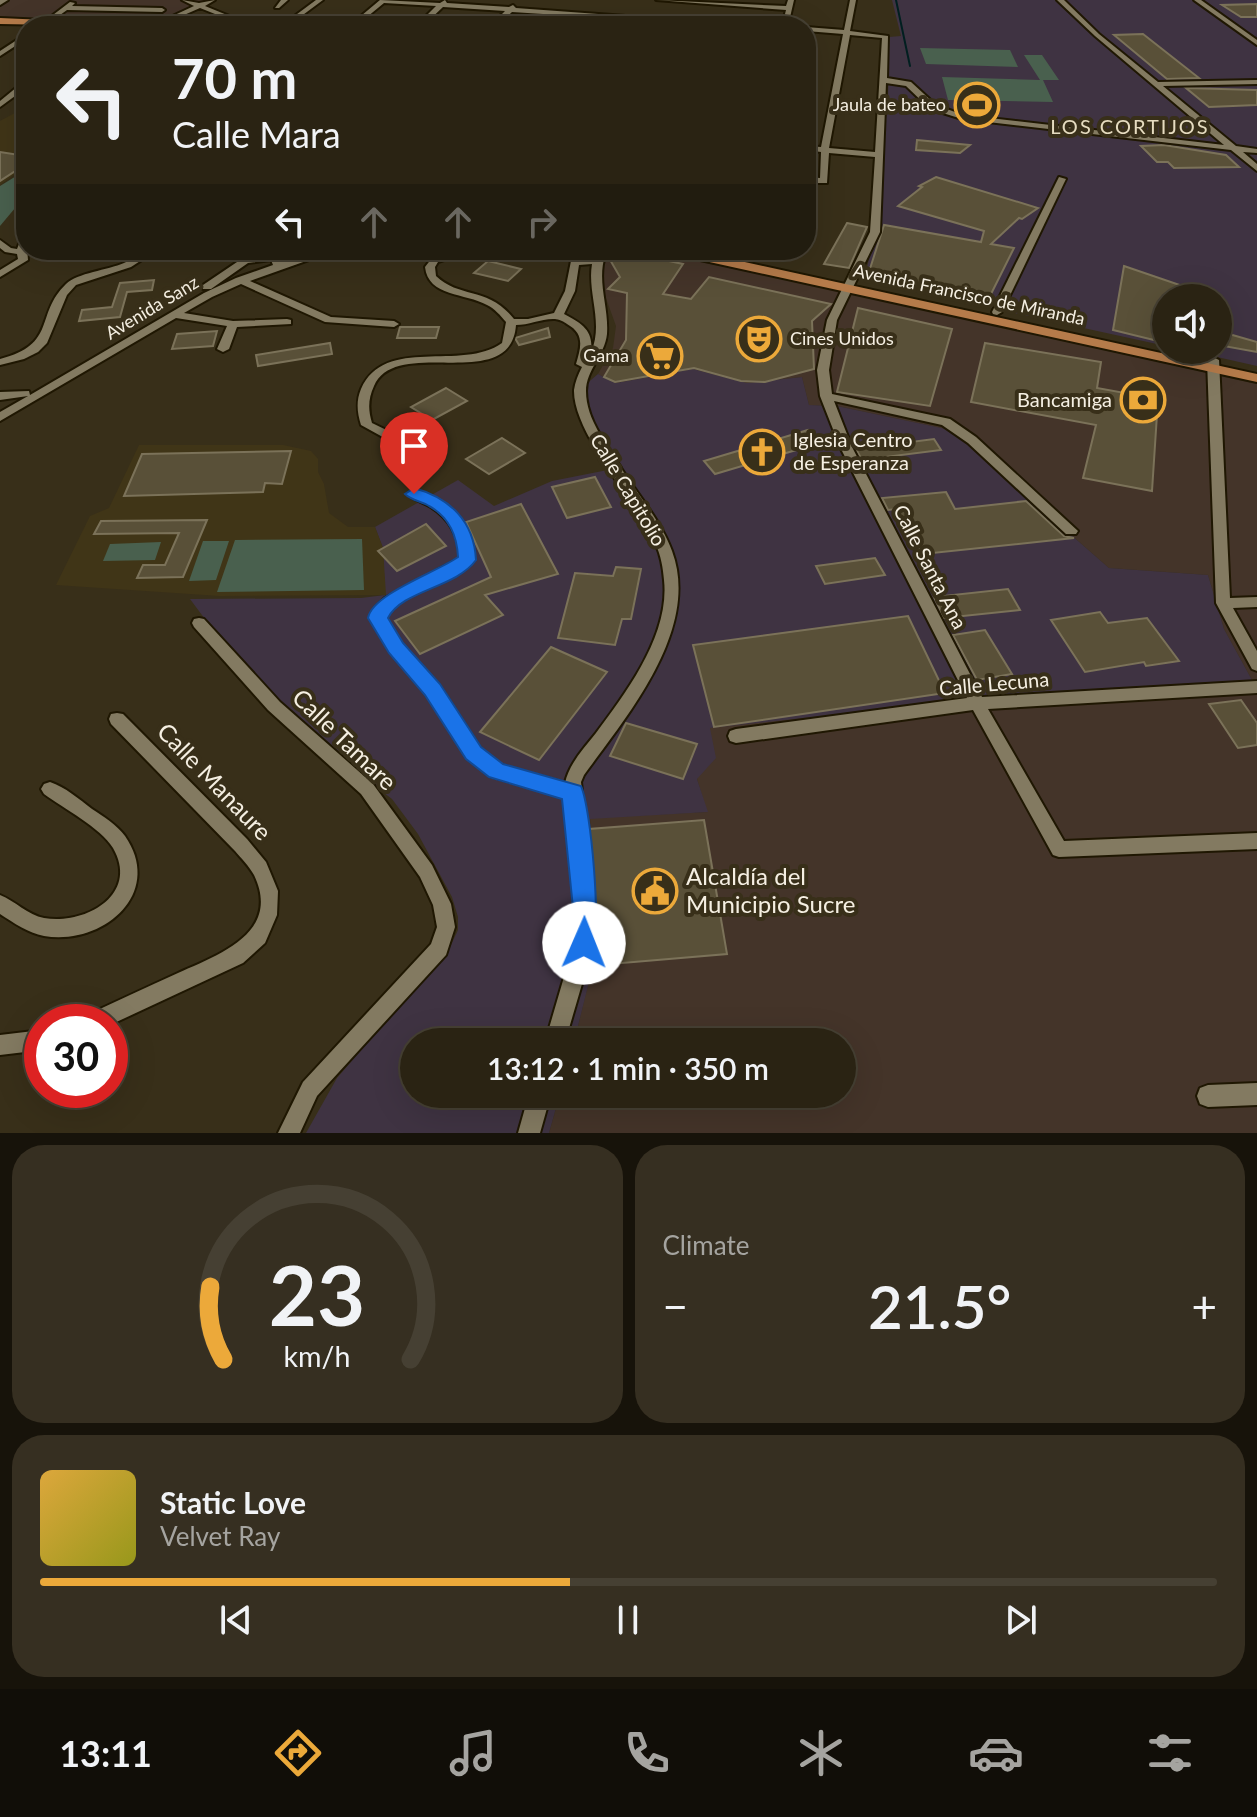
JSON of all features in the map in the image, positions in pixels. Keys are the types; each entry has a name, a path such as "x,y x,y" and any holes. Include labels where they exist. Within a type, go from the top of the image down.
{"main road":[{"name":"Avenida Francisco de Miranda","path":"723,260 997,312 1152,347"},
{"name":"Avenida Francisco de Miranda","path":"747,260 1152,351"},
{"name":"Avenida Francisco de Miranda","path":"1212,364 1257,370"},
{"name":"Avenida Francisco de Miranda","path":"1212,364 1257,378"}],"street":[{"path":"54,16 77,0"},
{"path":"185,0 224,16"},
{"path":"181,16 202,8 212,0"},
{"path":"185,16 220,0"},
{"path":"277,7 285,0"},
{"path":"298,16 320,0"},
{"path":"364,16 383,0 445,2 608,16"},
{"path":"495,16 510,0"},
{"path":"504,16 520,0"},
{"path":"660,0 790,4"},
{"path":"816,181 824,181 825,150 853,0"},
{"path":"1060,0 1097,35 1160,84 1257,168"},
{"path":"1199,0 1257,42"},
{"path":"430,16 445,2"},
{"path":"66,8 162,10"},
{"path":"816,30 845,31"},
{"name":"Calle Santa Ana","path":"845,31 883,35 875,232 832,320 823,370 826,396 846,447 977,703 1059,849 1257,841"},
{"path":"883,80 908,84 933,107 962,117 1257,152"},
{"path":"1160,84 1257,82"},
{"path":"0,105 16,92"},
{"path":"816,149 878,155"},
{"path":"997,312 1062,179"},
{"path":"0,274 23,260"},
{"path":"0,362 21,357 44,342 72,283 136,260"},
{"path":"243,262 252,260"},
{"path":"276,260 278,266"},
{"name":"Avenida Sanz","path":"0,417 240,280 298,260"},
{"path":"433,451 403,443 367,425 362,405 370,378 381,370 407,362 497,352 510,338 511,322 496,304 485,298 443,287 431,277 430,267 435,260"},
{"path":"558,315 570,291 574,263 583,260"},
{"name":"Calle Capitolio","path":"559,1028 584,943 585,908 573,793 576,772 625,705 660,644 671,583 667,553 587,422 580,387 601,341 602,314 596,302 595,289 598,260"},
{"name":"Avenida Sanz","path":"0,408 243,262"},
{"path":"240,280 329,320 394,324"},
{"path":"175,315 233,324 287,322"},
{"path":"511,322 536,321 558,315 580,327 587,335 588,343 582,364 585,376"},
{"path":"223,349 233,324"},
{"path":"1212,364 1223,603 1257,665"},
{"path":"0,396 25,393"},
{"path":"826,396 946,422 972,440 1071,531"},
{"path":"414,494 437,503 458,523 466,543 467,560 444,576 383,607 378,618 387,635 433,689 474,753 496,771 573,793"},
{"path":"1223,603 1257,602"},
{"name":"Calle Tamare","path":"199,623 274,706 367,789 426,871 444,915 446,927 439,949 310,1089 289,1133"},
{"name":"Calle Lecuna","path":"736,736 977,703 1257,687"},
{"name":"Calle Manaure","path":"117,719 241,845 260,868 269,891 268,915 258,937 236,956 128,1006"},
{"path":"0,904 40,927 57,929 79,926 106,915 127,892 130,865 117,840 50,789"},
{"path":"0,1045 24,1042"},
{"path":"1208,1096 1257,1094"},
{"path":"529,1133 536,1108"}],"shaded area":[{"path":"0,0 206,0 170,16 16,16 16,21 0,20"},
{"path":"892,0 1257,0 1257,366 1232,360 1232,284 1152,284 1152,343 864,280 873,242 888,99 889,37 901,36"},
{"path":"16,112 16,173 0,185 0,121"},
{"path":"603,260 691,260 1152,361 1152,364 1167,364 1257,384 1257,1133 549,1133 556,1108 856,1108 856,1028 577,1028 588,985 596,921 590,818 707,812 697,779 709,728 985,697 1252,680 1224,629 1208,575 1109,568 951,430 837,406 809,405 802,377 747,383 693,369 616,383 598,374 613,348 616,326 602,287"},
{"path":"693,369 747,383 802,377 809,405 837,406 951,430 1109,568 1208,575 1224,629 1252,680 1043,692 710,728 716,758 697,779 708,812 590,819 596,921 588,986 578,1028 400,1028 400,1108 556,1108 549,1133 306,1133 337,1078 450,947 458,930 458,917 452,897 418,834 392,799 318,743 225,646 190,599 361,598 385,595 383,548 375,527 458,480 494,506 552,481 623,467 591,420 586,408 584,386 598,374 616,383"},
{"path":"139,445 283,445 311,451 318,459 318,472 324,484 329,513 348,527 375,527 383,548 386,595 220,596 56,585 90,516 109,508"}],"green space":[{"path":"515,12 579,16 511,16"},
{"path":"920,48 1010,50 1018,67 926,64"},
{"path":"1024,55 1042,55 1059,80 1043,80 1053,102 948,100 942,77 1040,80"},
{"path":"16,176 16,207 0,226 0,186"},
{"path":"362,539 364,590 217,592 235,540"},
{"path":"203,541 229,541 216,580 189,581"},
{"path":"161,542 155,560 103,561 110,544"}],"building":[{"path":"1257,4 1257,17 1241,17 1222,5"},
{"path":"1143,34 1199,78 1167,79 1114,35"},
{"path":"1186,88 1257,90 1257,105 1209,107"},
{"path":"917,140 970,145 960,153 916,150"},
{"path":"1164,145 1226,155 1239,167 1174,168 1168,162 1157,162 1141,146"},
{"path":"0,152 16,154 16,171 0,181"},
{"path":"936,177 1038,208 1019,218 991,244 1014,248 986,304 867,278 884,225 981,242 984,231 898,206 922,187 919,186"},
{"path":"847,223 867,227 849,268 824,264"},
{"path":"610,260 664,260 683,264 663,294 691,299 709,277 831,304 812,321 814,369 765,382 741,381 694,368 615,382 604,377 626,340 627,293 608,289 620,277"},
{"path":"488,261 521,269 508,281 474,273"},
{"path":"1124,266 1177,284 1152,284 1152,340 1113,330"},
{"path":"154,280 152,290 127,292 120,317 79,321 82,310 112,307 120,283"},
{"path":"858,308 952,329 930,406 837,392"},
{"path":"400,327 439,327 436,338 397,338"},
{"path":"548,328 550,337 519,345 515,338"},
{"path":"217,331 213,346 172,349 177,334"},
{"path":"1232,335 1257,342 1257,352 1232,348"},
{"path":"330,343 332,354 258,366 256,355"},
{"path":"985,343 1101,362 1097,388 1158,399 1152,491 1083,478 1096,425 971,402"},
{"path":"446,388 467,401 432,420 411,407"},
{"name":"Iglesia Centro de Esperanza","path":"808,430 820,443 715,474 704,461"},
{"path":"502,438 525,453 489,474 466,459"},
{"path":"934,439 941,450 862,460 856,449"},
{"path":"291,451 282,484 265,483 263,492 124,496 142,454"},
{"path":"595,477 611,507 567,518 552,487"},
{"path":"946,492 955,509 1026,501 1064,536 1074,538 923,554 896,509 888,510 882,498"},
{"path":"521,504 558,574 485,595 503,615 420,654 395,621 491,577 466,522"},
{"path":"207,520 183,577 137,578 143,565 165,565 179,533 94,534 101,521"},
{"path":"426,524 446,546 397,571 378,551"},
{"path":"875,558 885,575 825,584 816,566"},
{"path":"616,567 641,569 631,619 622,619 615,645 558,638 575,573 613,576"},
{"path":"1008,589 1020,610 944,618 934,597"},
{"path":"1100,612 1108,623 1147,618 1179,661 1146,666 1144,662 1085,672 1051,620"},
{"path":"908,616 945,693 714,727 693,645"},
{"path":"985,630 1012,674 977,680 953,635"},
{"path":"551,647 607,672 539,760 480,732"},
{"path":"1241,700 1257,723 1257,745 1238,748 1209,704"},
{"path":"626,723 697,744 683,779 610,756"},
{"name":"Alcaldía del Municipio Sucre","path":"704,820 727,954 599,965 589,829"}],"waterway":[{"path":"896,0 910,66"}],"place":[{"name":"Jaula de bateo","path":"977,105"},
{"name":"Cines Unidos","path":"759,339"},
{"name":"Gama","path":"660,356"},
{"name":"Bancamiga","path":"1143,400"},
{"name":"Iglesia Centro de Esperanza","path":"762,452"},
{"name":"Alcaldía del Municipio Sucre","path":"655,891"}],"district":[{"name":"LOS CORTIJOS","path":"1130,127"}],"route":[{"path":"414,494 437,503 458,523 463,530 467,560 444,576 392,600 379,612 378,618 396,648 433,689 474,753 496,771 573,793 585,908 584,943"}]}
